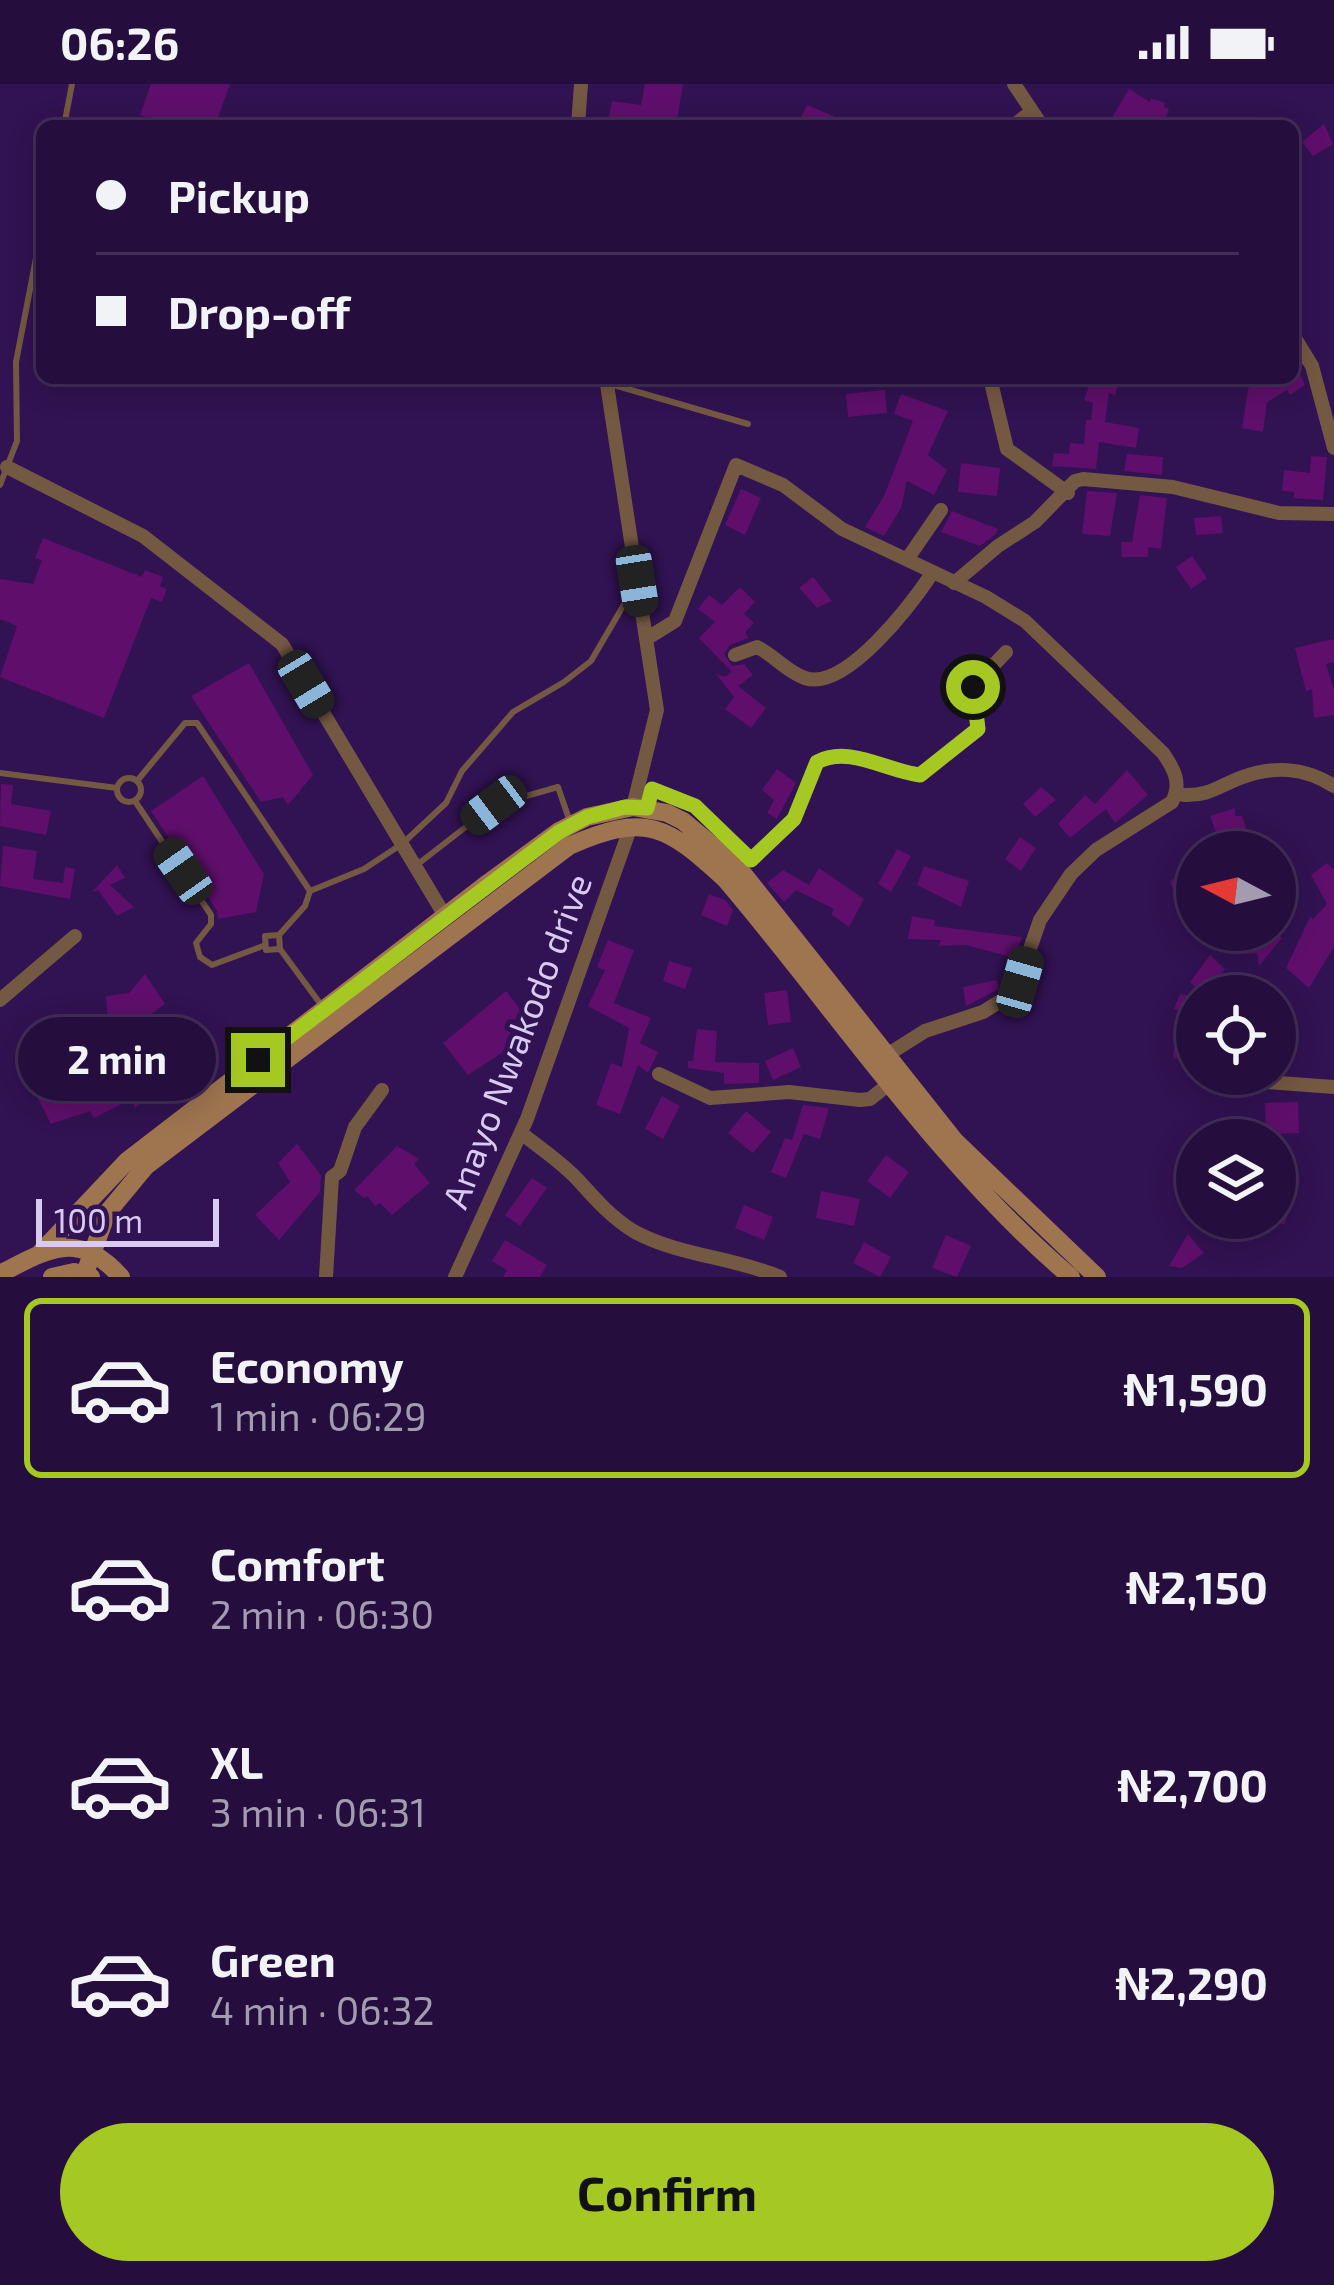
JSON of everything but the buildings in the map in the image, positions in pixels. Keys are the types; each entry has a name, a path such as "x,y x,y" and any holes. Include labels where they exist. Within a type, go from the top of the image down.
{"street":[{"path":"578,120 580,84"},
{"path":"1014,84 1037,120"},
{"path":"1021,120 1031,112"},
{"path":"1299,345 1312,366 1334,448"},
{"name":"Anayo Nwakodo drive","path":"455,1277 520,1133 637,814 657,710 607,384"},
{"path":"991,384 1007,449 1068,493"},
{"path":"646,639 675,621 736,465 783,485 842,530 908,558 1025,621 1174,769 1176,794 1165,808 1096,850 1071,874 1040,920 1020,982 1007,1000 925,1031 886,1055"},
{"path":"7,467 143,536 282,644 445,916"},
{"path":"954,584 1083,479 1172,488 1279,513 1334,514"},
{"path":"908,558 941,510"},
{"path":"735,655 757,647 800,677 826,678 880,638 913,603 933,572"},
{"path":"107,1214 146,1166 569,846 637,814 652,789 695,806 751,860 794,819 817,762 832,754 920,775 955,748 978,729 973,687 1006,652"},
{"path":"1184,794 1218,791 1234,780 1280,770 1309,771 1334,786"},
{"path":"0,1274 41,1252 127,1161 445,916 572,825 587,817 667,813 701,832 737,866 955,1141 1097,1277"},
{"path":"637,814 691,848 725,879 981,1191 1071,1277"},
{"path":"0,1000 75,936"},
{"path":"659,1074 710,1098 789,1092 860,1100 870,1099 889,1084"},
{"path":"1296,1084 1334,1087"},
{"path":"326,1277 332,1177 340,1171 355,1127 382,1090"},
{"path":"520,1133 635,1232 780,1277"},
{"path":"52,1277 88,1275 107,1214 110,1181"},
{"path":"41,1252 78,1247 94,1252 121,1277"}],"lane":[{"path":"65,120 72,84"},
{"path":"0,485 18,430 16,362 36,257"},
{"path":"617,384 748,424"},
{"path":"324,1009 280,949 279,935 305,906 310,891 364,869 402,844 446,803 462,772 513,712 591,662 637,581"},
{"path":"136,781 185,723 197,723 310,891"},
{"path":"0,773 117,788"},
{"path":"117,788 124,779 136,781"},
{"path":"135,801 141,792 136,781"},
{"path":"415,866 494,805 558,787 572,825"},
{"path":"117,788 123,802 135,801"},
{"path":"135,801 211,915 211,924 196,943 200,957 212,965 263,946 269,933 279,935"},
{"path":"263,946 270,952 280,949"}],"route":[{"path":"258,1060 488,883 587,817 625,807 647,808 652,789 695,806 751,860 794,819 817,762 832,754 920,775 955,748 978,729 973,687"}]}
